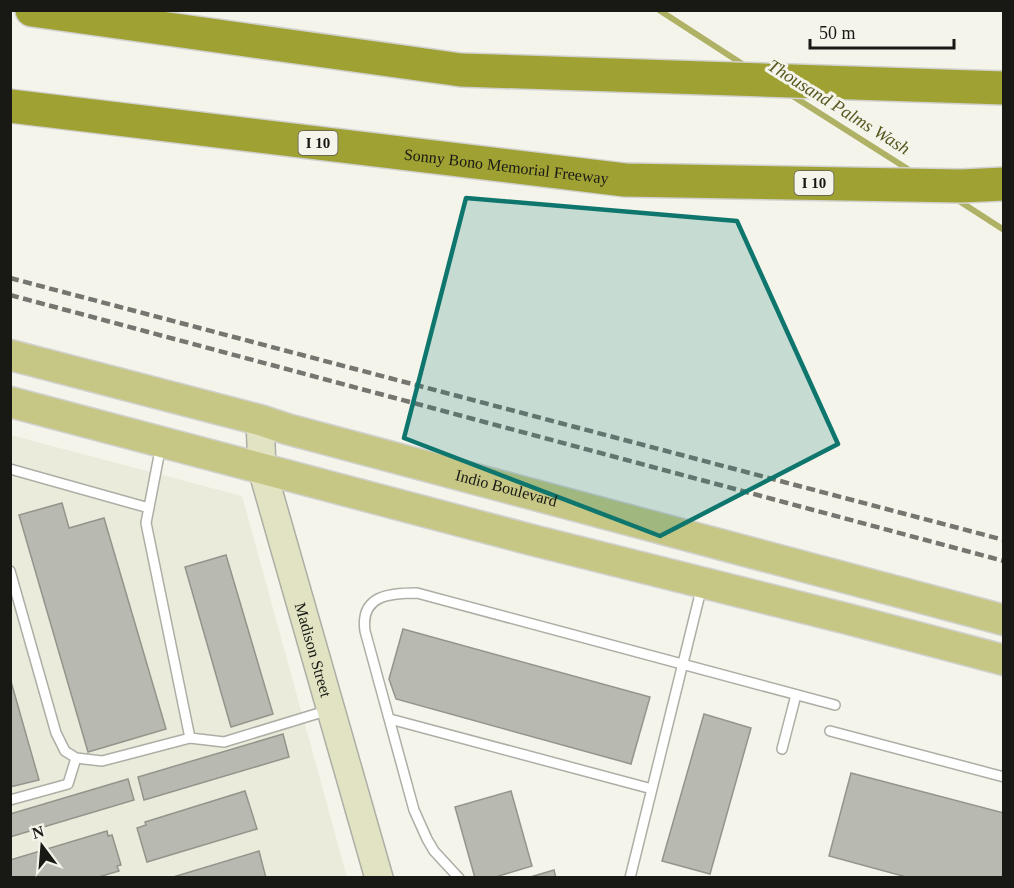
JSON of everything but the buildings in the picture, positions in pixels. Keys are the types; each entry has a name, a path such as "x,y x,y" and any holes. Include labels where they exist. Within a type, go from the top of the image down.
{"highway":[{"path":"32,10 461,70 1004,88"},
{"name":"Sonny Bono Memorial Freeway","path":"10,106 625,180 961,186 1004,184"}],"main road":[{"name":"Indio Boulevard","path":"10,355 1004,620"},
{"path":"10,402 262,470 1004,660"},
{"name":"Madison Street","path":"260,420 262,470 379,878"},
{"path":"848,619 853,605 870,602 1004,637"}],"lane":[{"path":"161,443 146,523 190,738"},
{"path":"10,469 149,508"},
{"path":"10,571 56,733 65,751 76,758 102,761 190,738 224,742 331,710"},
{"path":"630,878 703,583"},
{"path":"459,878 434,851 414,810 364,621 372,602 392,594 417,593 682,666 835,705"},
{"path":"782,748 795,695"},
{"path":"390,719 652,789"},
{"path":"830,730 1004,777"},
{"path":"10,800 68,784 76,758"}],"highlighted area":[{"path":"466,198 737,221 838,444 660,536 404,438"}],"shaded area":[{"path":"10,435 242,496 347,877 11,877"}],"waterway":[{"name":"Thousand Palms Wash","path":"659,10 747,67"},
{"name":"Thousand Palms Wash","path":"791,95 914,173"},
{"name":"Thousand Palms Wash","path":"956,199 1004,230"}],"railway":[{"path":"10,278 1004,540"},
{"path":"10,295 1004,561"}]}
